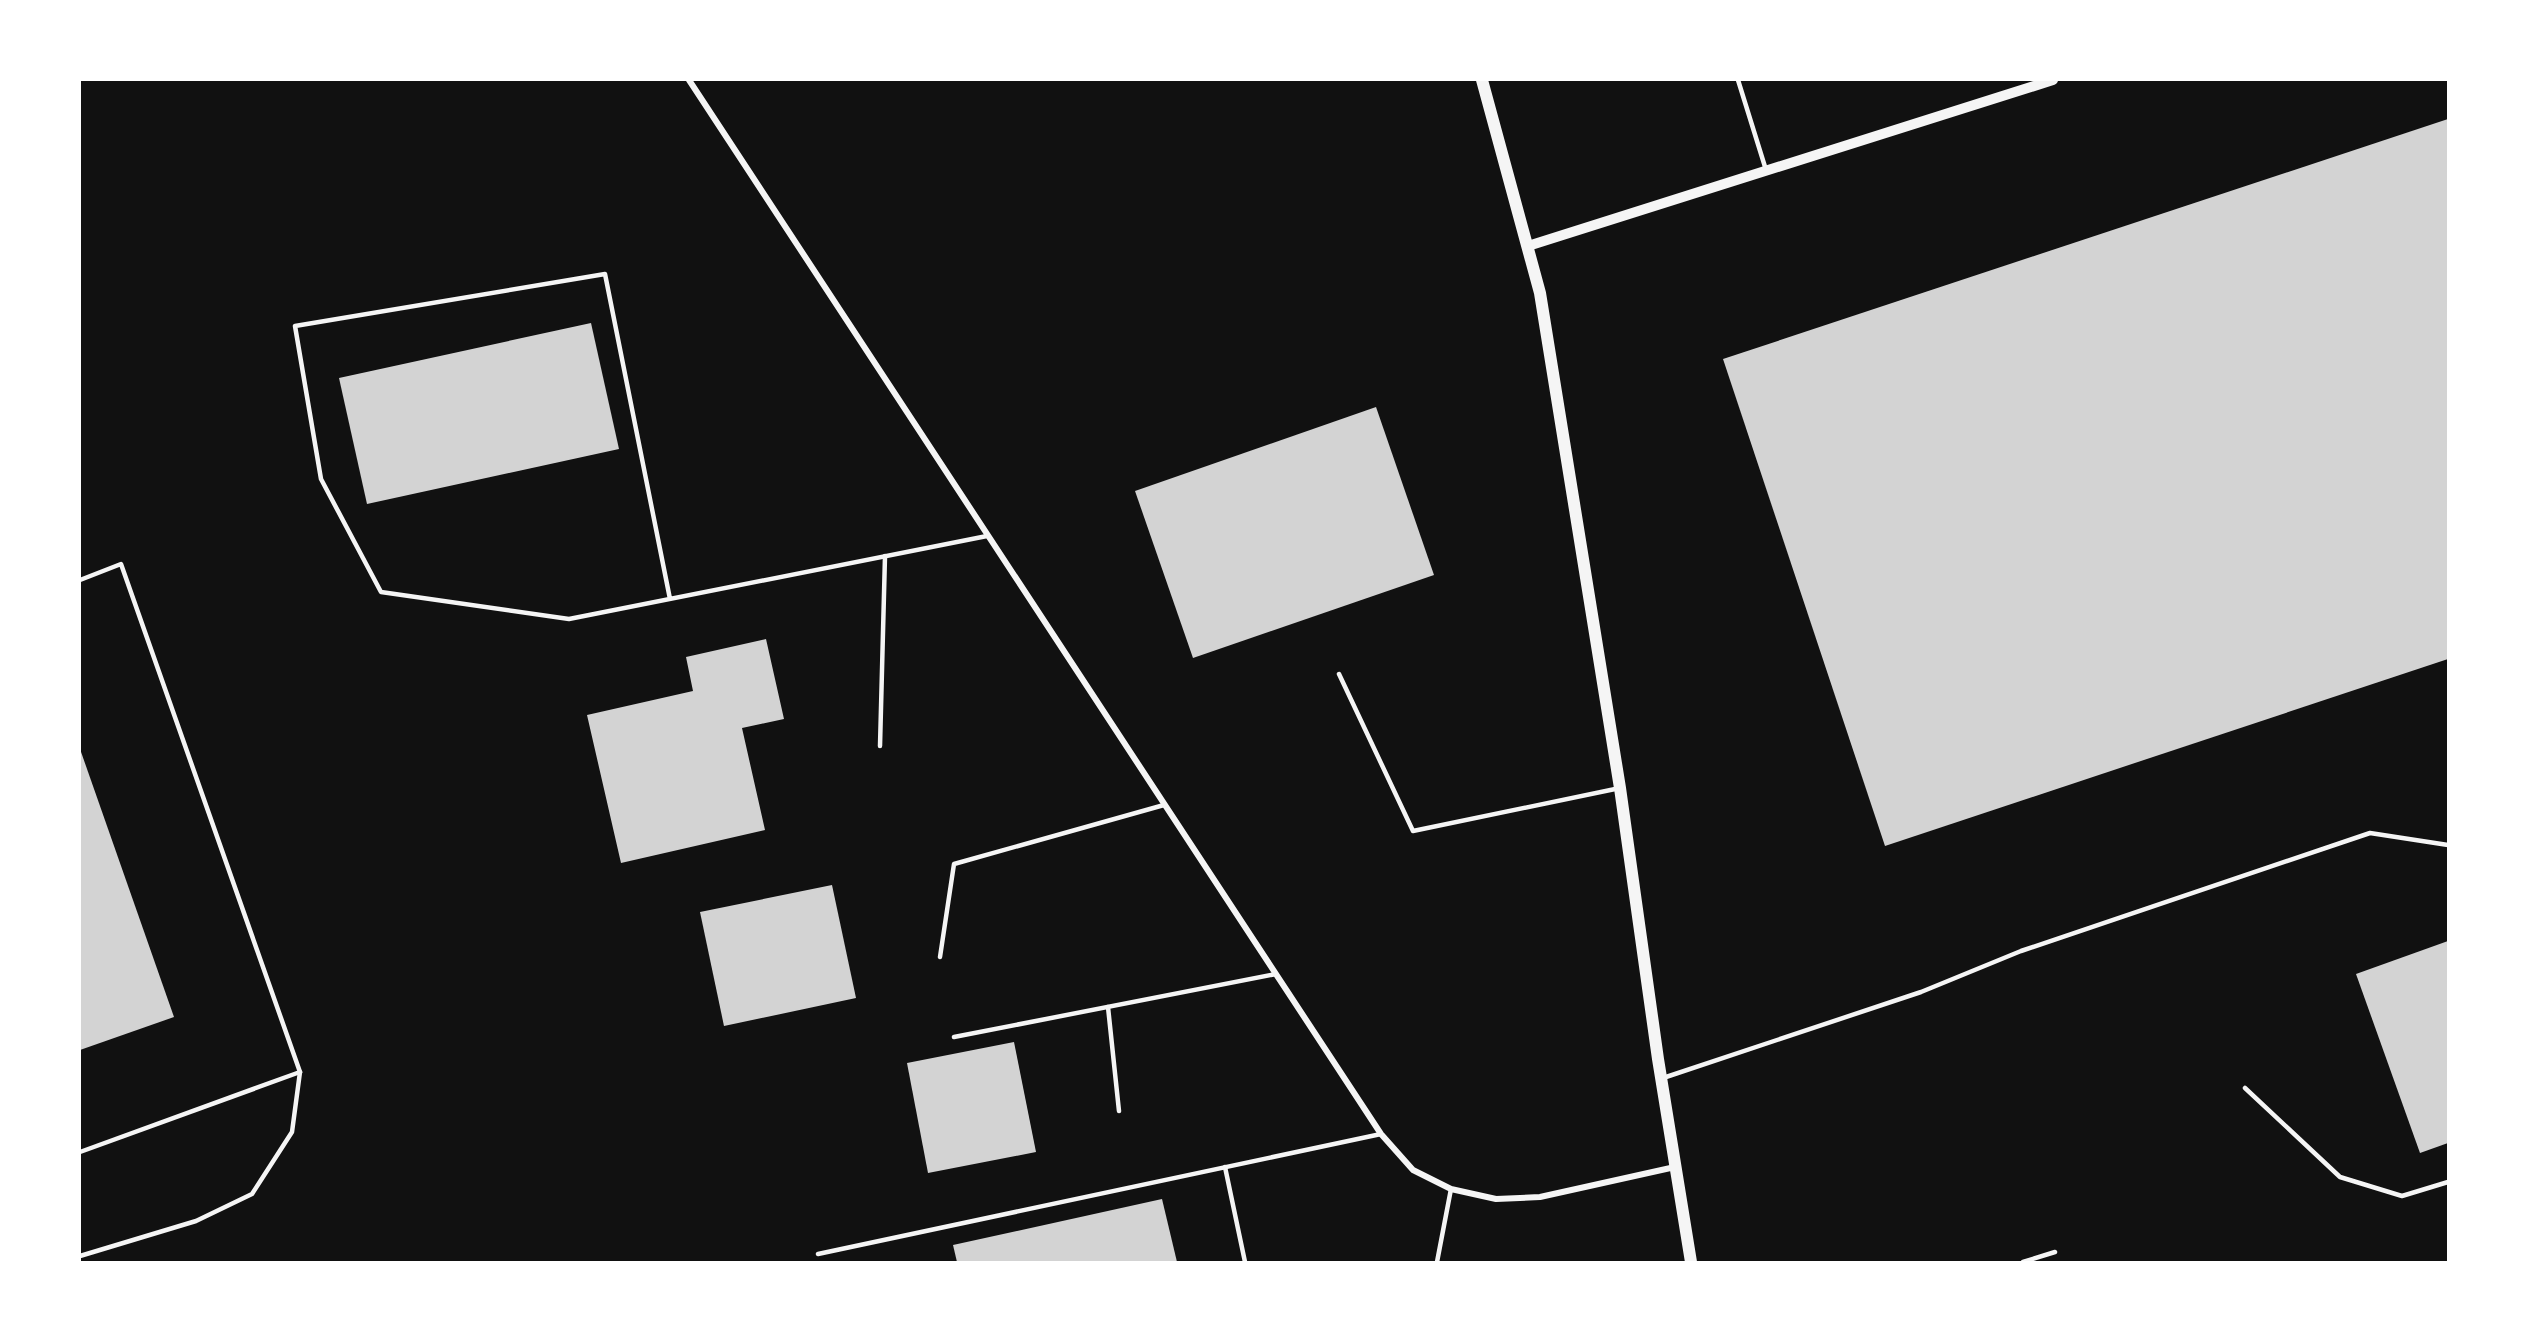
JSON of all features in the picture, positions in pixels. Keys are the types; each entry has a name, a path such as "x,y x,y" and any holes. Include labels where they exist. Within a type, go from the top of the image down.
{"main road":[{"path":"1482,80 1528,246 1541,305 1620,788 1661,1079 1691,1263"}],"street":[{"path":"689,80 1381,1134 1413,1170 1451,1189 1496,1199 1540,1197 1675,1167"},
{"path":"1528,246 2054,80"}],"lane":[{"path":"1738,80 1766,170"},
{"path":"670,599 605,274 295,326 321,479 381,592 569,619 670,599 885,556 987,536"},
{"path":"880,746 885,556"},
{"path":"80,580 121,564 300,1072 292,1132 252,1194 196,1221 80,1256"},
{"path":"1338,674 1413,831 1620,788"},
{"path":"940,957 954,864 1164,805"},
{"path":"1661,1079 1921,992 2020,951 2370,832 2448,845"},
{"path":"954,1037 1276,974"},
{"path":"1108,1007 1119,1111"},
{"path":"80,1152 300,1072"},
{"path":"2245,1088 2340,1177 2402,1196 2448,1182"},
{"path":"818,1254 1381,1134"},
{"path":"1225,1167 1245,1263"},
{"path":"1437,1263 1451,1189"},
{"path":"2024,1263 2055,1252"}],"building":[{"path":"2448,119 2448,659 1885,846 1723,359"},
{"path":"591,323 619,449 367,504 339,378"},
{"path":"1376,407 1434,575 1193,658 1135,491"},
{"path":"766,639 784,719 742,728 765,830 621,863 587,715 693,691 686,657"},
{"path":"80,749 174,1017 80,1050"},
{"path":"832,885 856,998 724,1026 700,912"},
{"path":"2448,941 2448,1143 2420,1153 2356,974"},
{"path":"1014,1042 1036,1152 928,1173 907,1063"},
{"path":"1162,1199 1177,1262 957,1262 953,1245"}]}
